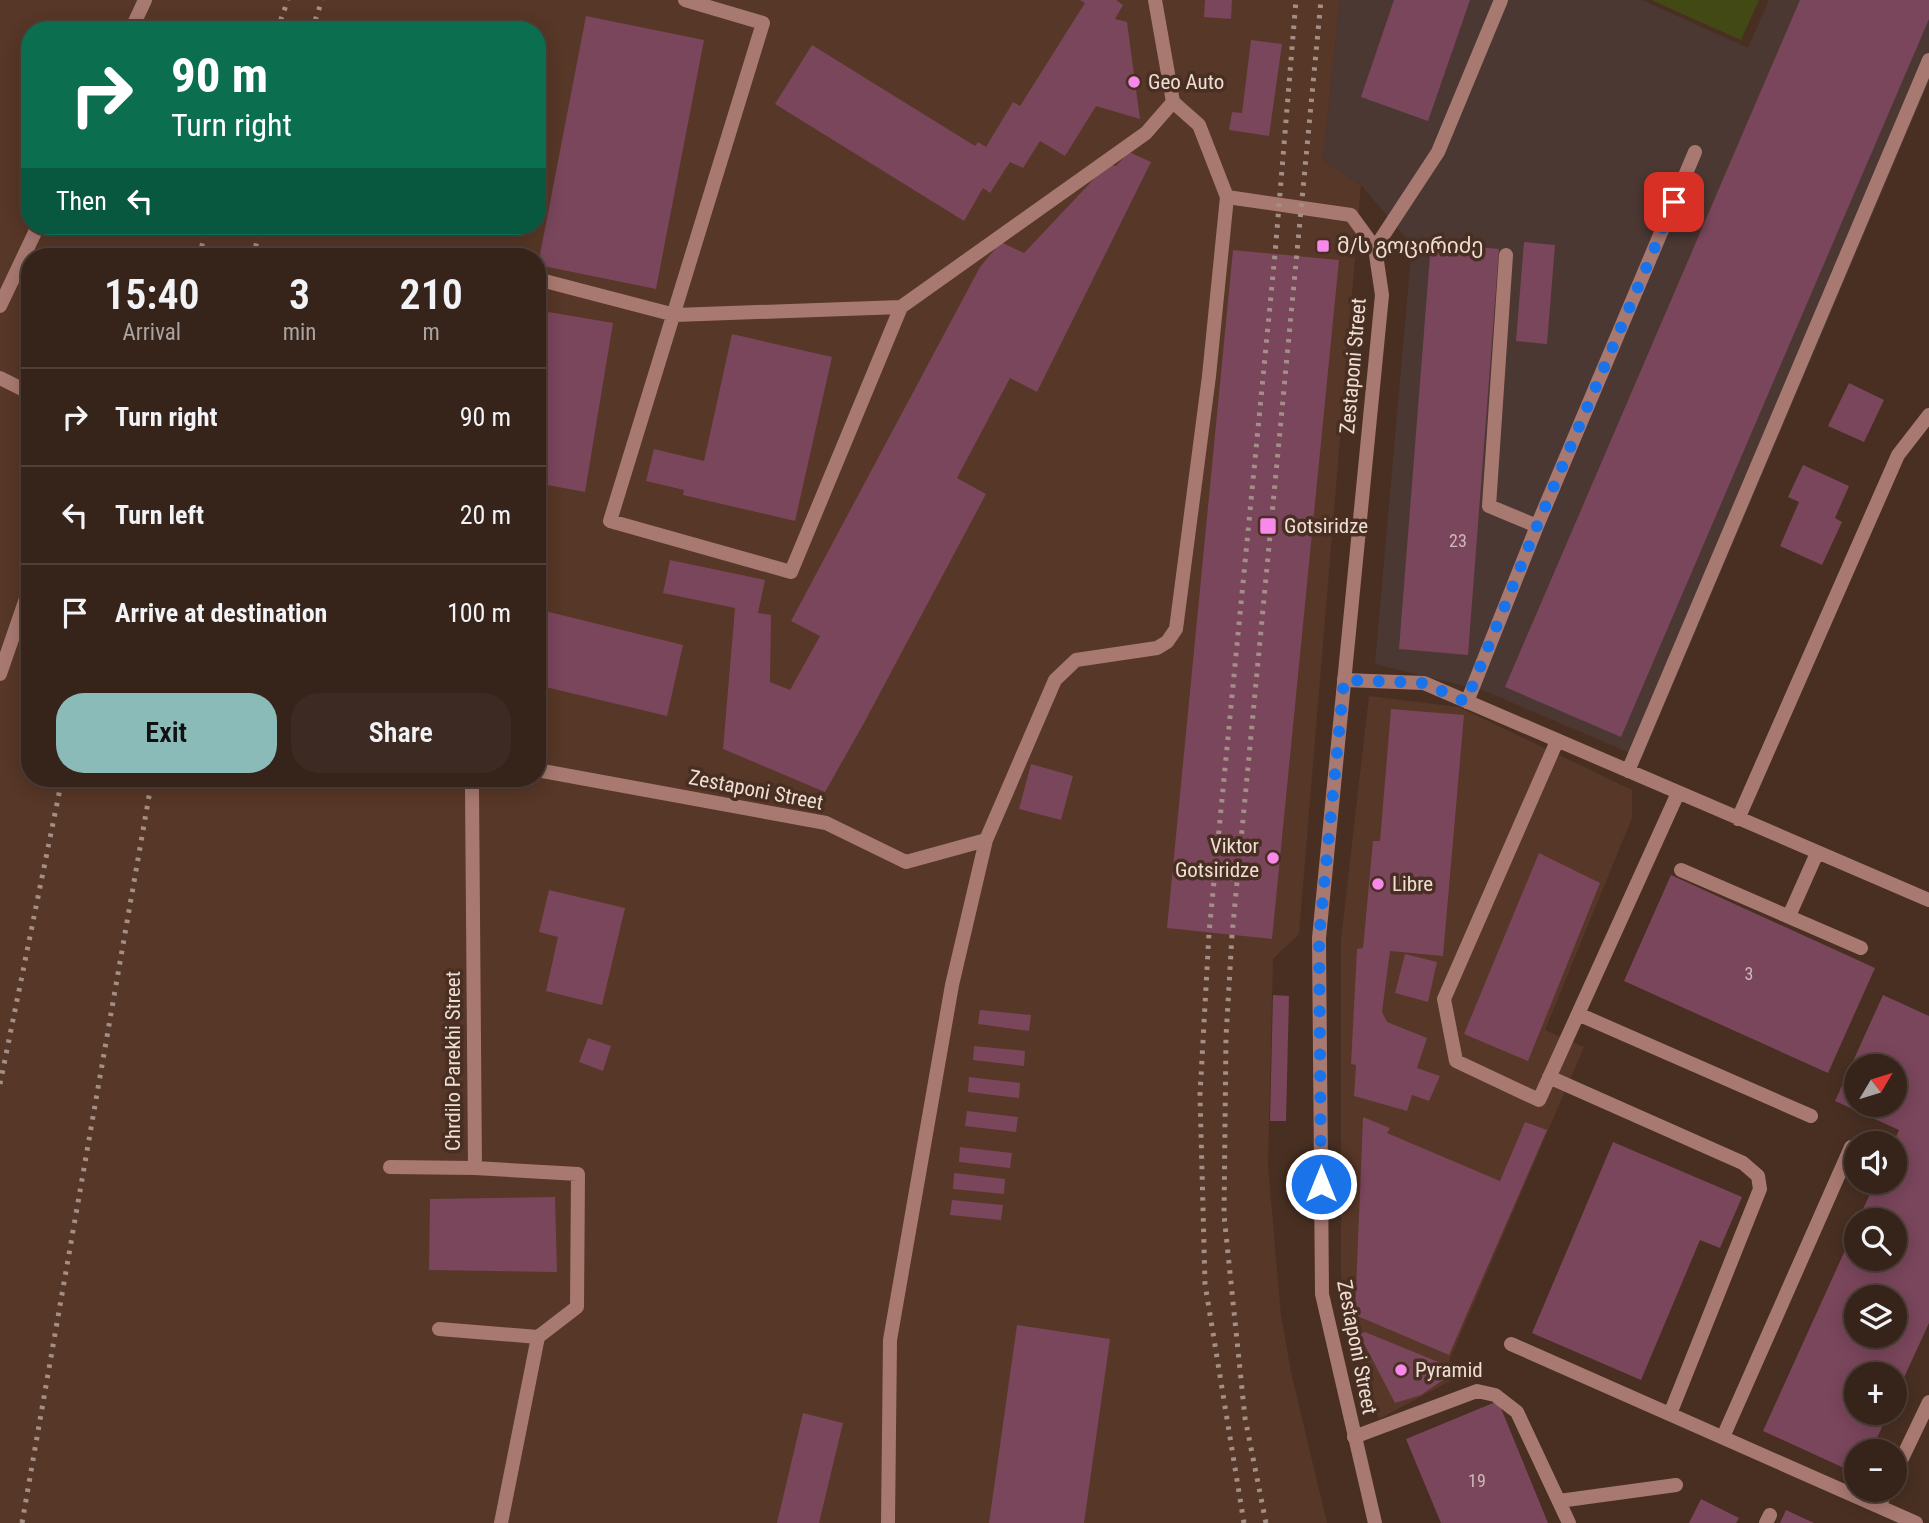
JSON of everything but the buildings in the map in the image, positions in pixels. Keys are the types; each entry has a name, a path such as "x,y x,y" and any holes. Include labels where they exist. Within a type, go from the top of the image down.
{"street":[{"path":"135,21 145,0"},
{"path":"685,0 764,23 610,521 791,572 901,307 1146,134 1173,102"},
{"path":"888,1523 890,1340 952,985 985,839 1055,680 1076,660 1157,648 1167,642 1176,629 1209,376 1227,197 1199,125 1173,102 1155,0"},
{"path":"1375,248 1438,152 1500,0"},
{"path":"1628,771 1929,61"},
{"path":"1466,702 1537,526 1695,152"},
{"name":"Zestaponi Street","path":"1227,197 1351,215 1375,248 1382,295 1319,938 1322,1294 1375,1523"},
{"path":"1506,255 1489,506 1537,526"},
{"path":"0,306 21,262"},
{"path":"546,281 675,315 901,307"},
{"path":"0,378 21,388"},
{"path":"1738,819 1898,455 1929,415"},
{"path":"0,674 21,613"},
{"path":"1344,680 1424,683 1929,900"},
{"path":"1557,741 1444,999 1456,1061 1539,1100 1678,793"},
{"name":"Zestaponi Street","path":"546,772 826,823 905,862 985,839"},
{"name":"Chrdilo Parekhi Street","path":"472,787 475,1168 578,1174 577,1307 538,1337"},
{"path":"1789,916 1817,853"},
{"path":"1681,870 1861,948"},
{"path":"1578,1014 1811,1116"},
{"path":"1549,1077 1743,1163 1758,1177 1760,1189 1670,1413"},
{"path":"1723,1437 1844,1163"},
{"path":"390,1167 475,1168"},
{"path":"439,1329 538,1337 502,1523"},
{"path":"1511,1344 1916,1523"},
{"path":"1354,1437 1477,1391 1495,1395 1517,1412 1570,1523"},
{"path":"1907,1448 1929,1402"},
{"path":"1559,1501 1676,1485"}],"shaded area":[{"path":"0,0 1340,0 1323,161 1361,185 1299,934 1273,959 1268,1166 1281,1315 1291,1372 1327,1523 0,1523"},
{"path":"1340,0 1642,0 1748,48 1769,0 1929,0 1929,81 1642,758 1485,691 1375,664 1412,245 1361,185 1323,161"},
{"path":"1369,696 1459,707 1632,790 1632,818 1545,1030 1584,1047 1449,1361 1467,1372 1379,1419 1341,1318 1341,939"}],"green space":[{"path":"1651,0 1759,0 1741,40"}],"railway":[{"path":"280,21 288,0"},
{"path":"315,21 322,0"},
{"path":"1244,1523 1205,1284 1200,1095 1209,933 1275,254 1296,0"},
{"path":"1266,1523 1245,1418 1224,1215 1226,1037 1232,935 1321,0"},
{"path":"201,248 205,235"},
{"path":"255,248 259,235"},
{"path":"0,1084 60,787"},
{"path":"22,1523 151,787"}],"place":[{"name":"Geo Auto","path":"1134,82"},
{"name":"მ/ს გოცირიძე","path":"1323,246"},
{"name":"Gotsiridze","path":"1268,526"},
{"name":"Viktor Gotsiridze","path":"1273,858"},
{"name":"Libre","path":"1378,884"},
{"name":"Pyramid","path":"1401,1370"}],"route":[{"path":"1321,1184 1319,938 1344,680 1424,683 1466,702 1674,202"}]}
